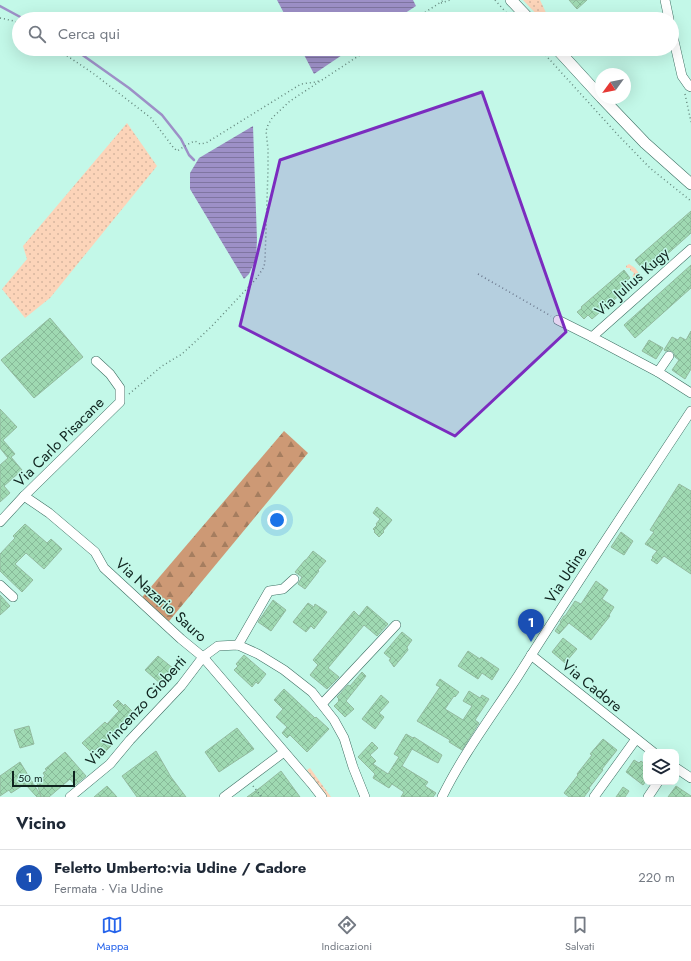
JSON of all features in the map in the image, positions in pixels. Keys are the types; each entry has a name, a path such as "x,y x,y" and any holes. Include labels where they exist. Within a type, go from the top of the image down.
{"main road":[{"path":"511,0 522,12"},
{"path":"562,56 595,91"},
{"path":"607,104 645,143 691,184"}],"street":[{"path":"665,0 668,12"},
{"path":"677,56 682,76 689,86 688,89"},
{"name":"Via Julius Kugy","path":"592,337 691,249"},
{"name":"Via Julius Kugy","path":"558,320 658,372 691,393"},
{"path":"658,372 669,356"},
{"name":"Via Carlo Pisacane","path":"0,522 24,496 120,402 120,388 110,374 96,361"},
{"name":"Via Udine","path":"442,797 471,746 691,411"},
{"name":"Via Nazario Sauro","path":"24,496 48,513 95,552 104,568 181,639 203,657 218,646 238,645 258,654 284,670 312,692 334,720 344,738 353,767 365,797"},
{"path":"238,645 269,591 283,589 294,579"},
{"path":"0,585 13,597"},
{"path":"322,704 396,625"},
{"name":"Via Cadore","path":"531,655 649,749"},
{"path":"203,657 322,797"},
{"name":"Via Vincenzo Gioberti","path":"70,797 110,764 130,740 181,686 203,657"},
{"path":"594,797 636,739"},
{"path":"224,797 284,752"},
{"path":"679,770 691,778"},
{"path":"648,797 656,785"}],"path":[{"path":"426,12 444,0"},
{"path":"439,4 450,0"},
{"path":"495,0 506,12"},
{"path":"0,18 12,21"},
{"path":"68,56 151,118 177,151 195,141 200,144 206,143 301,84 316,82 325,78"},
{"path":"120,402 162,366 182,354 211,327 247,289 264,267 268,178 266,131 268,125 272,118 290,101 358,56"},
{"path":"546,56 650,168 691,201"},
{"path":"688,89 691,122"},
{"path":"478,274 558,320"},
{"path":"248,779 262,797"}],"highlighted area":[{"path":"482,92 566,332 455,436 240,326 280,160"}],"shaded area":[{"path":"277,0 413,0 416,6 407,12 283,12"},
{"path":"523,0 540,0 546,12 534,12"},
{"path":"305,56 341,56 314,74"},
{"path":"127,123 157,166 50,298 25,318 2,289 27,259 23,246"},
{"path":"253,126 257,240 256,259 249,274 244,279 190,189 190,173 199,158"},
{"path":"629,264 635,268 644,280 643,281 638,277 634,280 633,279 632,276 634,273 630,270 630,268 626,268"},
{"path":"310,768 331,797 327,797 316,784 317,783 307,770"}],"green space":[{"path":"284,431 308,453 165,626 138,602"}],"building":[{"path":"569,0 587,0 577,9"},
{"path":"691,211 691,233 646,273 635,260"},
{"path":"691,265 691,288 635,338 624,325"},
{"path":"624,270 630,278 625,282 629,287 592,319 588,315 584,319 577,312 582,308 581,307"},
{"path":"50,318 83,357 34,398 1,360"},
{"path":"691,331 691,369 685,379 672,370 679,360 675,357 674,353 670,350 664,350 672,337 678,340 680,337 686,340"},
{"path":"649,340 663,348 656,359 642,351"},
{"path":"0,409 17,427 3,440 15,454 11,457 22,470 4,486 10,493 0,502 0,465 8,458 0,448"},
{"path":"679,484 691,491 691,574 664,556 657,564 651,560 657,551 645,544 654,532 650,530"},
{"path":"377,507 392,520 379,537 373,529 380,519 373,513"},
{"path":"25,524 47,543 51,539 62,549 44,569 26,553 15,564 33,580 22,592 0,571 0,554 15,538 13,536"},
{"path":"621,532 633,541 624,555 611,547"},
{"path":"313,551 326,561 305,589 298,584 302,577 295,572"},
{"path":"596,581 608,590 602,599 614,607 609,615 610,616 591,640 569,623 559,634 555,631 575,601 581,604"},
{"path":"0,595 10,606 0,615"},
{"path":"273,600 286,610 271,631 258,622"},
{"path":"308,603 314,607 315,604 327,612 314,629 311,626 306,632 293,622"},
{"path":"367,606 388,624 377,636 364,625 328,668 339,677 327,689 310,675 318,665 313,660 354,611 359,616"},
{"path":"402,632 412,640 407,647 408,650 394,667 389,660 391,659 384,653"},
{"path":"563,638 577,649 565,663 552,652"},
{"path":"468,651 480,659 481,657 499,669 492,680 482,673 478,679 458,666"},
{"path":"244,655 266,674 258,684 256,682 252,687 234,670 238,666 236,664"},
{"path":"158,656 174,669 161,684 145,670"},
{"path":"362,672 366,676 346,701 354,709 345,717 334,706 339,701 337,697 348,685 350,686"},
{"path":"440,679 459,692 455,697 454,696 445,709 463,720 472,706 463,701 469,691 480,698 482,695 489,699 475,720 479,723 462,750 449,742 450,740 417,721 440,687 436,685"},
{"path":"284,689 329,729 307,752 290,735 287,738 282,733 287,727 276,717 283,709 274,700"},
{"path":"381,695 389,702 379,713 384,717 375,729 362,719"},
{"path":"118,700 124,706 125,704 135,714 133,716 134,717 131,721 129,720 124,725 123,724 108,738 113,744 104,753 98,747 92,753 82,743 105,722 107,724 119,711 113,705"},
{"path":"29,726 34,744 20,748 14,730"},
{"path":"237,728 254,749 219,772 205,752"},
{"path":"406,734 413,738 414,737 442,755 438,763 412,749 402,766 428,782 425,786 436,793 433,797 401,797 404,792 392,784 389,788 373,778 375,774 358,757 372,742 378,748 370,755 376,761 373,764 388,774 399,757 394,754"},
{"path":"603,739 617,750 602,769 603,770 584,797 569,797 564,793 592,755 590,754"},
{"path":"156,751 171,777 186,797 137,797 122,776"},
{"path":"65,752 86,776 75,785 70,779 49,797 41,797 37,783 45,776 43,773 47,770 45,769"},
{"path":"634,760 639,763 641,761 643,763 643,785 626,772"},
{"path":"20,762 41,796 40,797 37,797 25,784 11,793 9,790 0,796 0,776"},
{"path":"281,771 300,797 247,797 261,787"},
{"path":"107,786 117,797 94,797"},
{"path":"676,786 691,796 691,797 668,797"},
{"path":"623,787 629,791 625,797 616,797"}],"waterway":[{"path":"0,6 12,12"},
{"path":"84,56 129,88 162,115 181,139 189,155 194,160"}],"place":[{"name":"Feletto Umberto:via Udine / Cadore","path":"531,642"}]}
